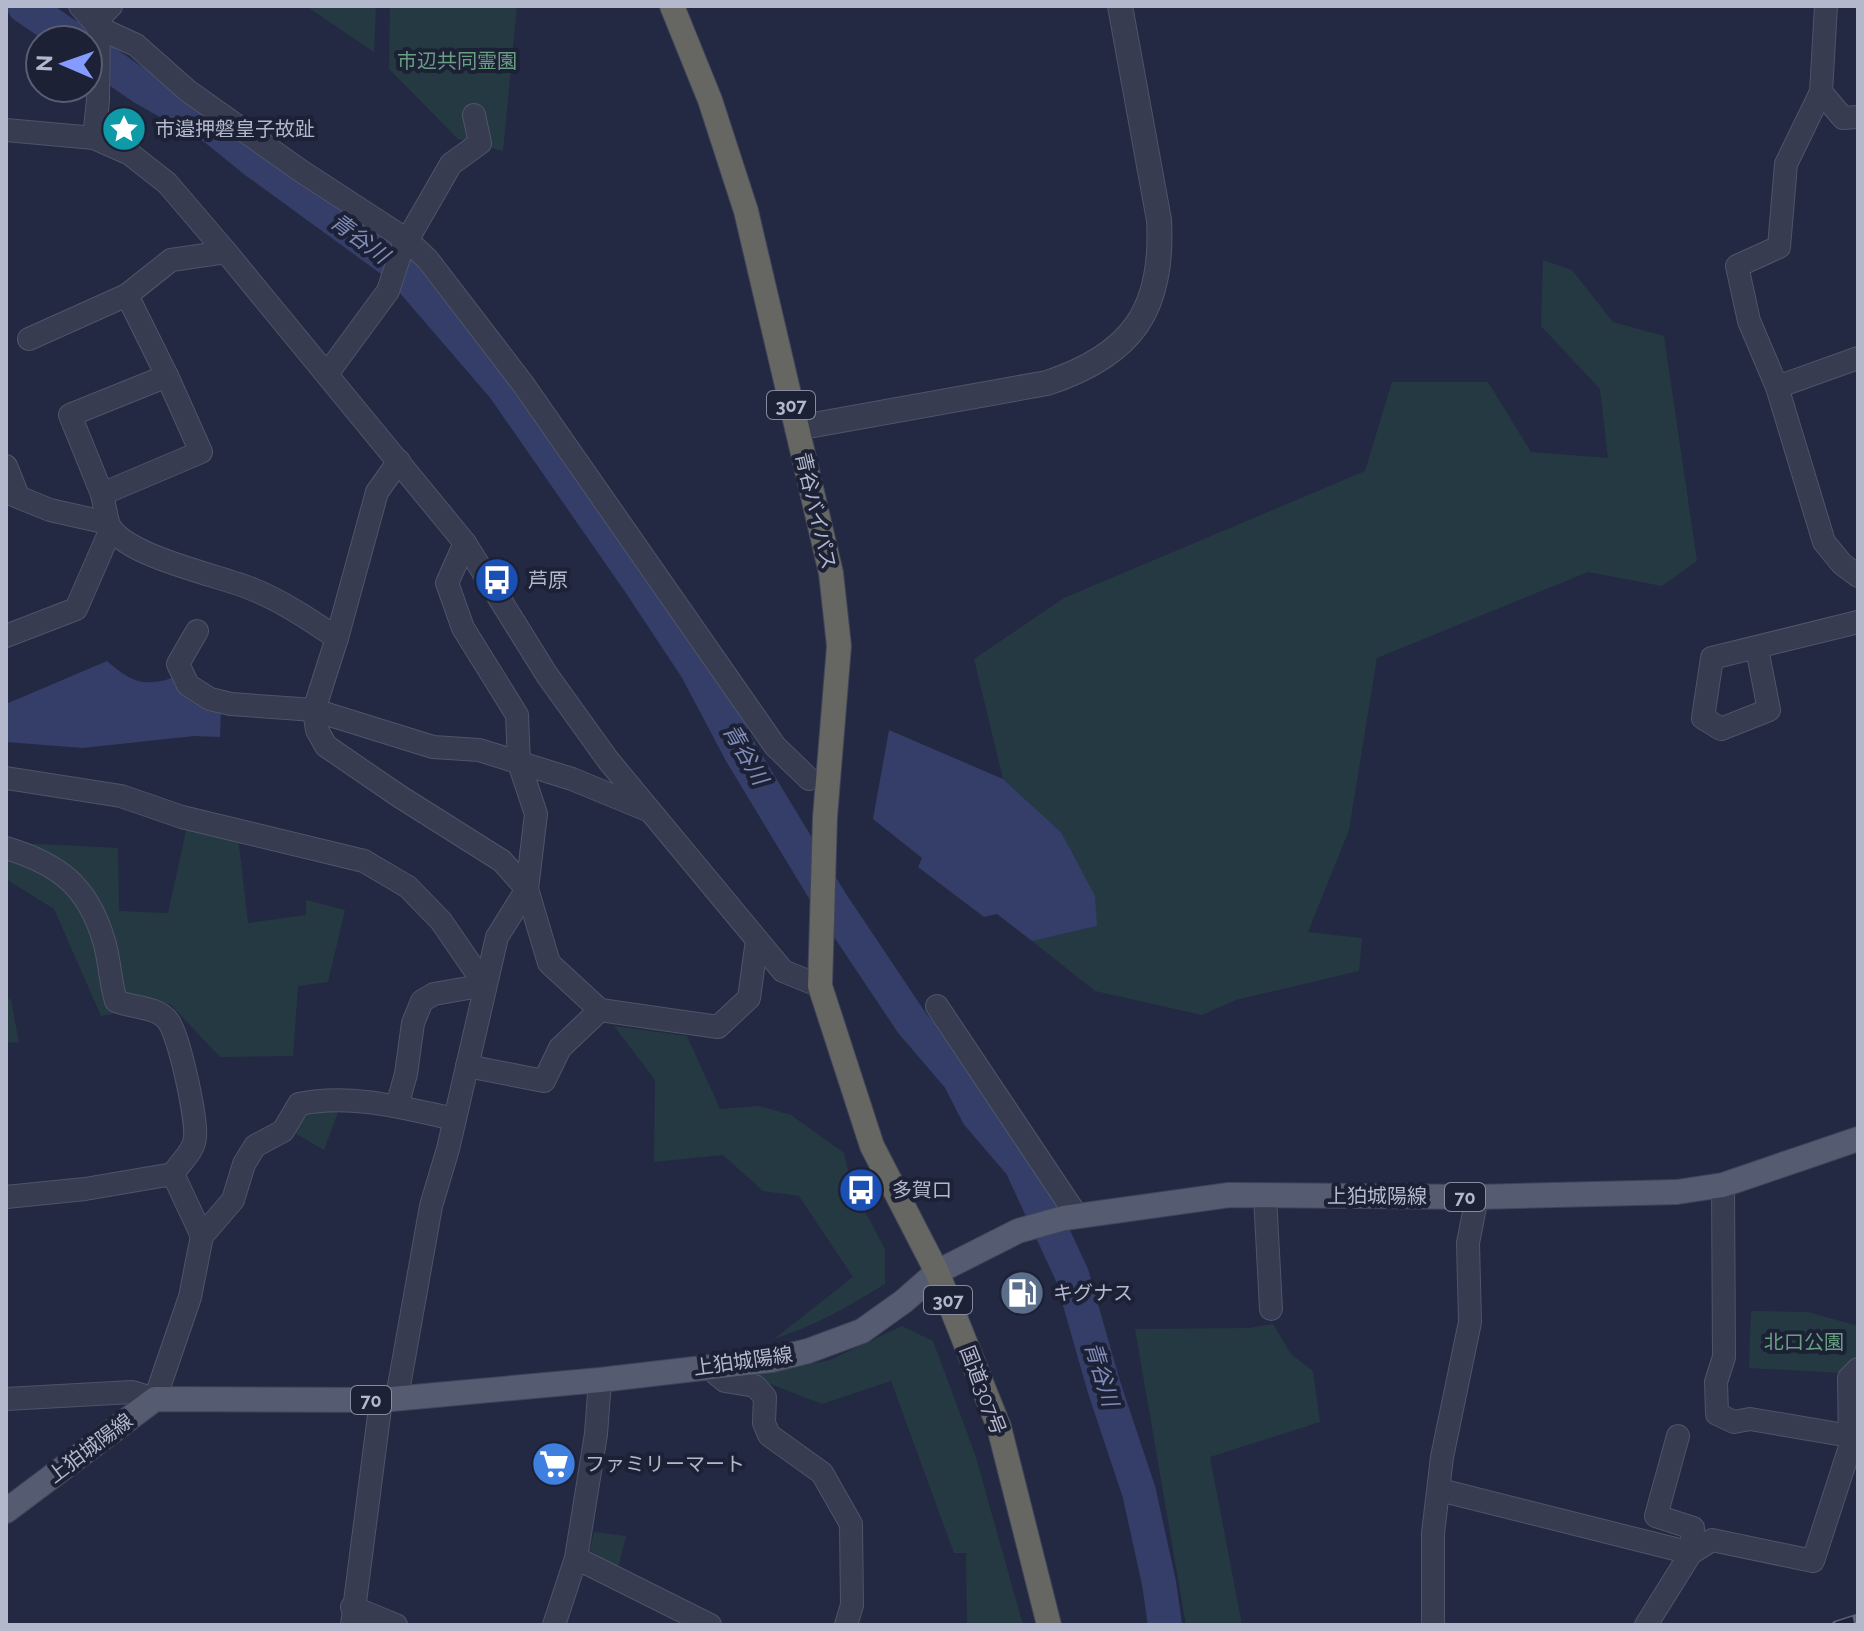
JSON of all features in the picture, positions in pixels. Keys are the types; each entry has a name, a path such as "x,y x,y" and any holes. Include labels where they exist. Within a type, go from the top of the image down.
{"highway":[{"name":"青谷バイパス","path":"672,6 710,100 746,211 831,573 839,646 825,817 820,986"},
{"name":"国道307号","path":"820,986 872,1146 937,1272 999,1427 1049,1625"}],"main road":[{"name":"上狛城陽線","path":"6,1511 155,1399 389,1399 600,1380 771,1360 836,1342 862,1331 937,1272 1018,1231 1071,1217 1229,1195 1477,1197 1677,1192 1723,1185 1858,1139"}],"street":[{"path":"80,6 92,24"},
{"path":"101,24 102,15 111,6"},
{"path":"797,428 1047,383 1077,373 1123,344 1144,313 1155,286 1161,255 1159,220 1120,6"},
{"path":"1826,6 1821,92 1786,164 1779,247 1737,266 1749,321 1777,387 1824,542 1842,564 1858,576"},
{"path":"104,36 136,45 188,91 428,260 523,384 775,746 809,779"},
{"path":"1821,92 1843,118 1858,117"},
{"path":"94,138 98,104"},
{"path":"327,374 388,291 404,245 451,164 480,143 474,115"},
{"path":"6,130 94,138 130,154 167,183 465,543 547,675 649,811 783,971 820,986"},
{"path":"29,339 127,295 171,260 226,252"},
{"path":"102,494 201,452 127,295"},
{"path":"1777,387 1858,358"},
{"path":"6,636 76,609 110,526 102,494 70,415 167,376"},
{"path":"399,461 377,492 314,710 317,730 326,746 502,861 527,889"},
{"path":"6,466 12,494 50,510 110,526 137,550 252,589 294,610 337,638"},
{"path":"465,543 447,583 463,628 517,715 519,763 536,814 527,889 549,963 600,1010 718,1027 749,998 757,940"},
{"path":"1757,649 1858,622"},
{"path":"197,631 178,664 188,685 210,699 231,704 314,710 433,747 479,750 572,779 649,811"},
{"path":"6,778 121,796 182,817 364,861 408,887 441,921 485,985"},
{"path":"6,848 37,857 64,873 89,905 104,942 116,1001 152,1010 168,1020 179,1046 196,1136 191,1152 173,1174 85,1189 6,1197"},
{"path":"396,1625 352,1616 389,1399 431,1206 497,937 527,889"},
{"path":"397,1106 406,1074 413,1023 422,1001 434,994 485,985"},
{"path":"937,1006 1071,1217"},
{"path":"467,1066 544,1081 560,1048 600,1010"},
{"path":"6,1399 132,1392 155,1399 190,1297 202,1236 233,1200 244,1164 255,1146 283,1131 299,1104 324,1098 397,1106 454,1119"},
{"path":"173,1174 202,1236"},
{"path":"1723,1185 1724,1357 1716,1382 1717,1414 1734,1422 1750,1419 1850,1436"},
{"path":"1265,1196 1271,1309"},
{"path":"1433,1625 1433,1533 1442,1457 1470,1322 1468,1243 1477,1197"},
{"path":"708,1367 725,1381 755,1386 765,1397 764,1423 769,1435 822,1473 851,1524 852,1605 846,1625"},
{"path":"1646,1625 1691,1553 1712,1540 1813,1561 1850,1447 1849,1378 1858,1369"},
{"path":"554,1625 576,1558 596,1434 600,1380"},
{"path":"1678,1436 1656,1516 1693,1528 1691,1553"},
{"path":"1440,1490 1691,1553"},
{"path":"576,1558 680,1619 710,1625"}],"green space":[{"path":"306,6 376,6 374,52"},
{"name":"市辺共同霊園","path":"390,6 517,6 503,151 458,139 389,69"},
{"path":"1543,260 1572,270 1613,322 1664,336 1697,561 1662,586 1588,572 1377,658 1349,830 1308,932 1362,938 1359,971 1236,1000 1202,1015 1095,991 1032,941 1097,926 1061,832 1003,779 974,659 1064,598 1365,471 1392,382 1488,382 1531,452 1608,458 1600,389 1541,326"},
{"path":"187,826 238,837 248,923 306,915 306,900 345,910 328,982 298,986 293,1056 220,1057 170,1004 101,1016 54,909 6,879 6,838 18,843 118,848 119,911 168,913"},
{"path":"6,998 11,1000 19,1043 6,1042"},
{"path":"614,1026 687,1036 720,1109 759,1106 791,1115 844,1153 852,1187 885,1249 885,1284 818,1322 774,1339 853,1277 799,1196 763,1191 723,1155 654,1162 655,1080"},
{"path":"340,1107 324,1150 293,1132 303,1111"},
{"name":"北口公園","path":"1751,1311 1808,1312 1858,1326 1858,1357 1842,1373 1749,1368"},
{"path":"1273,1324 1291,1354 1313,1371 1320,1422 1210,1457 1242,1625 1186,1625 1135,1329 1248,1328"},
{"path":"902,1326 933,1341 975,1454 1023,1625 967,1625 966,1553 954,1553 891,1381 822,1404 750,1376 830,1360"},
{"path":"594,1532 626,1536 618,1568 590,1550"}],"water":[{"path":"107,661 136,680 152,682 172,678 187,695 221,708 220,737 194,736 83,748 6,742 6,704"},
{"path":"889,730 1003,779 1061,832 1095,896 1097,926 1032,941 997,914 984,917 918,867 922,858 873,819"}],"waterway":[{"name":"青谷川","path":"24,6 50,24"},
{"name":"青谷川","path":"104,61 143,88 214,128 399,266 504,388 639,582 696,668 741,753 831,902 912,1023 959,1078 978,1115 1021,1165 1072,1275 1104,1387 1139,1492 1165,1625"}],"railway":[{"path":"1836,1625 1858,1618"}],"place":[{"name":"市邉押磐皇子故趾","path":"124,129"},
{"name":"芦原","path":"497,580"},
{"name":"多賀口","path":"861,1190"},
{"name":"キグナス","path":"1022,1293"},
{"name":"ファミリーマート","path":"554,1464"}]}
